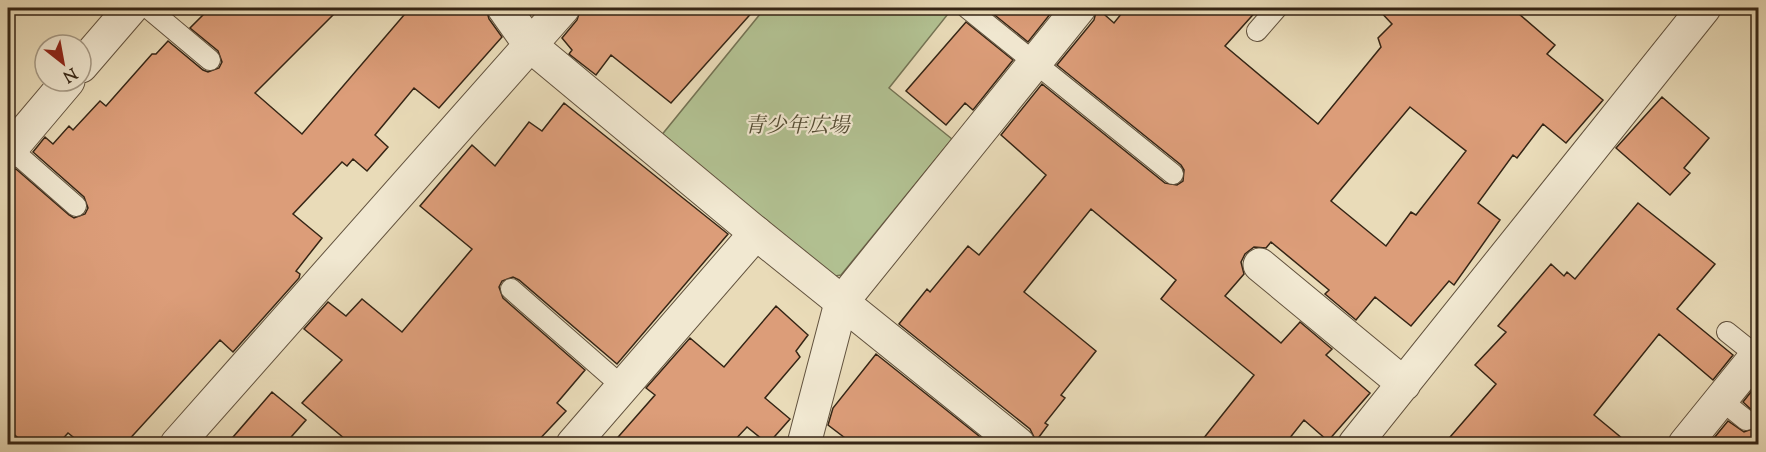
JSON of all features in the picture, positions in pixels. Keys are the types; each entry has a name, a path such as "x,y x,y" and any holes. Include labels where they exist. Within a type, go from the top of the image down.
{"street":[{"path":"93,52 131,8"},
{"path":"504,8 531,46 756,233 1018,444"},
{"path":"177,444 563,8"},
{"path":"804,444 842,303 1079,8"},
{"path":"1355,444 1704,8"},
{"path":"9,150 58,93"},
{"path":"575,444 756,233"},
{"path":"1260,265 1404,384"},
{"path":"1685,444 1733,410 1758,355"}],"lane":[{"path":"148,8 210,60"},
{"path":"967,8 1173,174"},
{"path":"1257,31 1277,8"},
{"path":"9,150 76,206"},
{"path":"511,289 623,387"},
{"path":"1727,332 1758,355"}],"green space":[{"name":"青少年広場","path":"765,8 940,8 948,14 889,88 952,139 841,275 824,278 656,142"}],"building":[{"path":"210,8 340,8 255,93 302,134 410,8 486,8 489,19 502,37 439,108 414,88 375,135 388,147 367,171 353,159 347,166 342,162 293,214 322,238 296,271 300,274 299,278 233,352 220,340 125,444 82,444 68,433 58,444 25,444 8,429 8,170 16,169 74,218 85,214 88,208 84,197 33,152 45,137 53,144 69,126 73,130 100,101 106,106 152,54 156,54 168,41 203,70 208,72 219,68 222,62 218,51 190,28"},
{"path":"581,8 756,8 671,103 611,55 596,75 569,54 572,50 562,38 577,20"},
{"path":"986,8 1055,8 1028,42"},
{"path":"1097,8 1114,23 1126,8 1259,8 1225,46 1318,124 1381,47 1378,38 1392,24 1377,8 1512,8 1555,45 1547,54 1603,100 1566,143 1543,124 1517,158 1513,155 1478,203 1500,220 1454,285 1449,281 1411,326 1375,297 1356,320 1325,294 1329,290 1271,242 1266,248 1254,247 1245,254 1241,262 1244,274 1225,296 1281,343 1300,322 1332,349 1326,355 1370,393 1328,441 1304,420 1285,444 1199,444 1254,375 1161,299 1176,280 1091,209 1024,292 1096,351 1061,395 1065,398 1045,423 1048,425 1036,441 1030,429 899,324 927,289 930,292 968,246 979,255 1046,175 1001,135 1042,84 1165,183 1177,185 1183,181 1184,170 1181,165 1057,65 1094,20","holes":["1410,107 1466,151 1416,215 1411,212 1386,246 1331,201"]},
{"path":"966,22 1013,60 973,110 965,103 946,125 906,91"},
{"path":"1662,97 1709,138 1684,168 1690,173 1670,195 1616,148"},
{"path":"564,103 728,234 617,364 519,280 513,277 502,281 499,287 503,298 585,370 557,403 566,411 535,444 351,444 302,403 342,360 304,329 328,302 346,316 362,299 402,332 472,249 420,206 472,145 495,166 529,122 542,131"},
{"path":"1638,203 1715,264 1677,309 1733,355 1713,380 1659,334 1594,415 1629,444 1444,444 1496,384 1475,365 1506,332 1498,326 1551,264 1564,276 1567,272 1575,279"},
{"path":"776,306 808,335 796,351 800,357 765,398 790,419 768,444 747,427 731,444 612,444 655,395 646,388 690,338 724,367"},
{"path":"876,354 989,444 853,444 828,425 833,408"},
{"path":"1758,383 1758,444 1709,444 1728,421 1744,432 1755,428 1757,415 1743,402"},
{"path":"272,392 306,420 285,444 227,444"}]}
